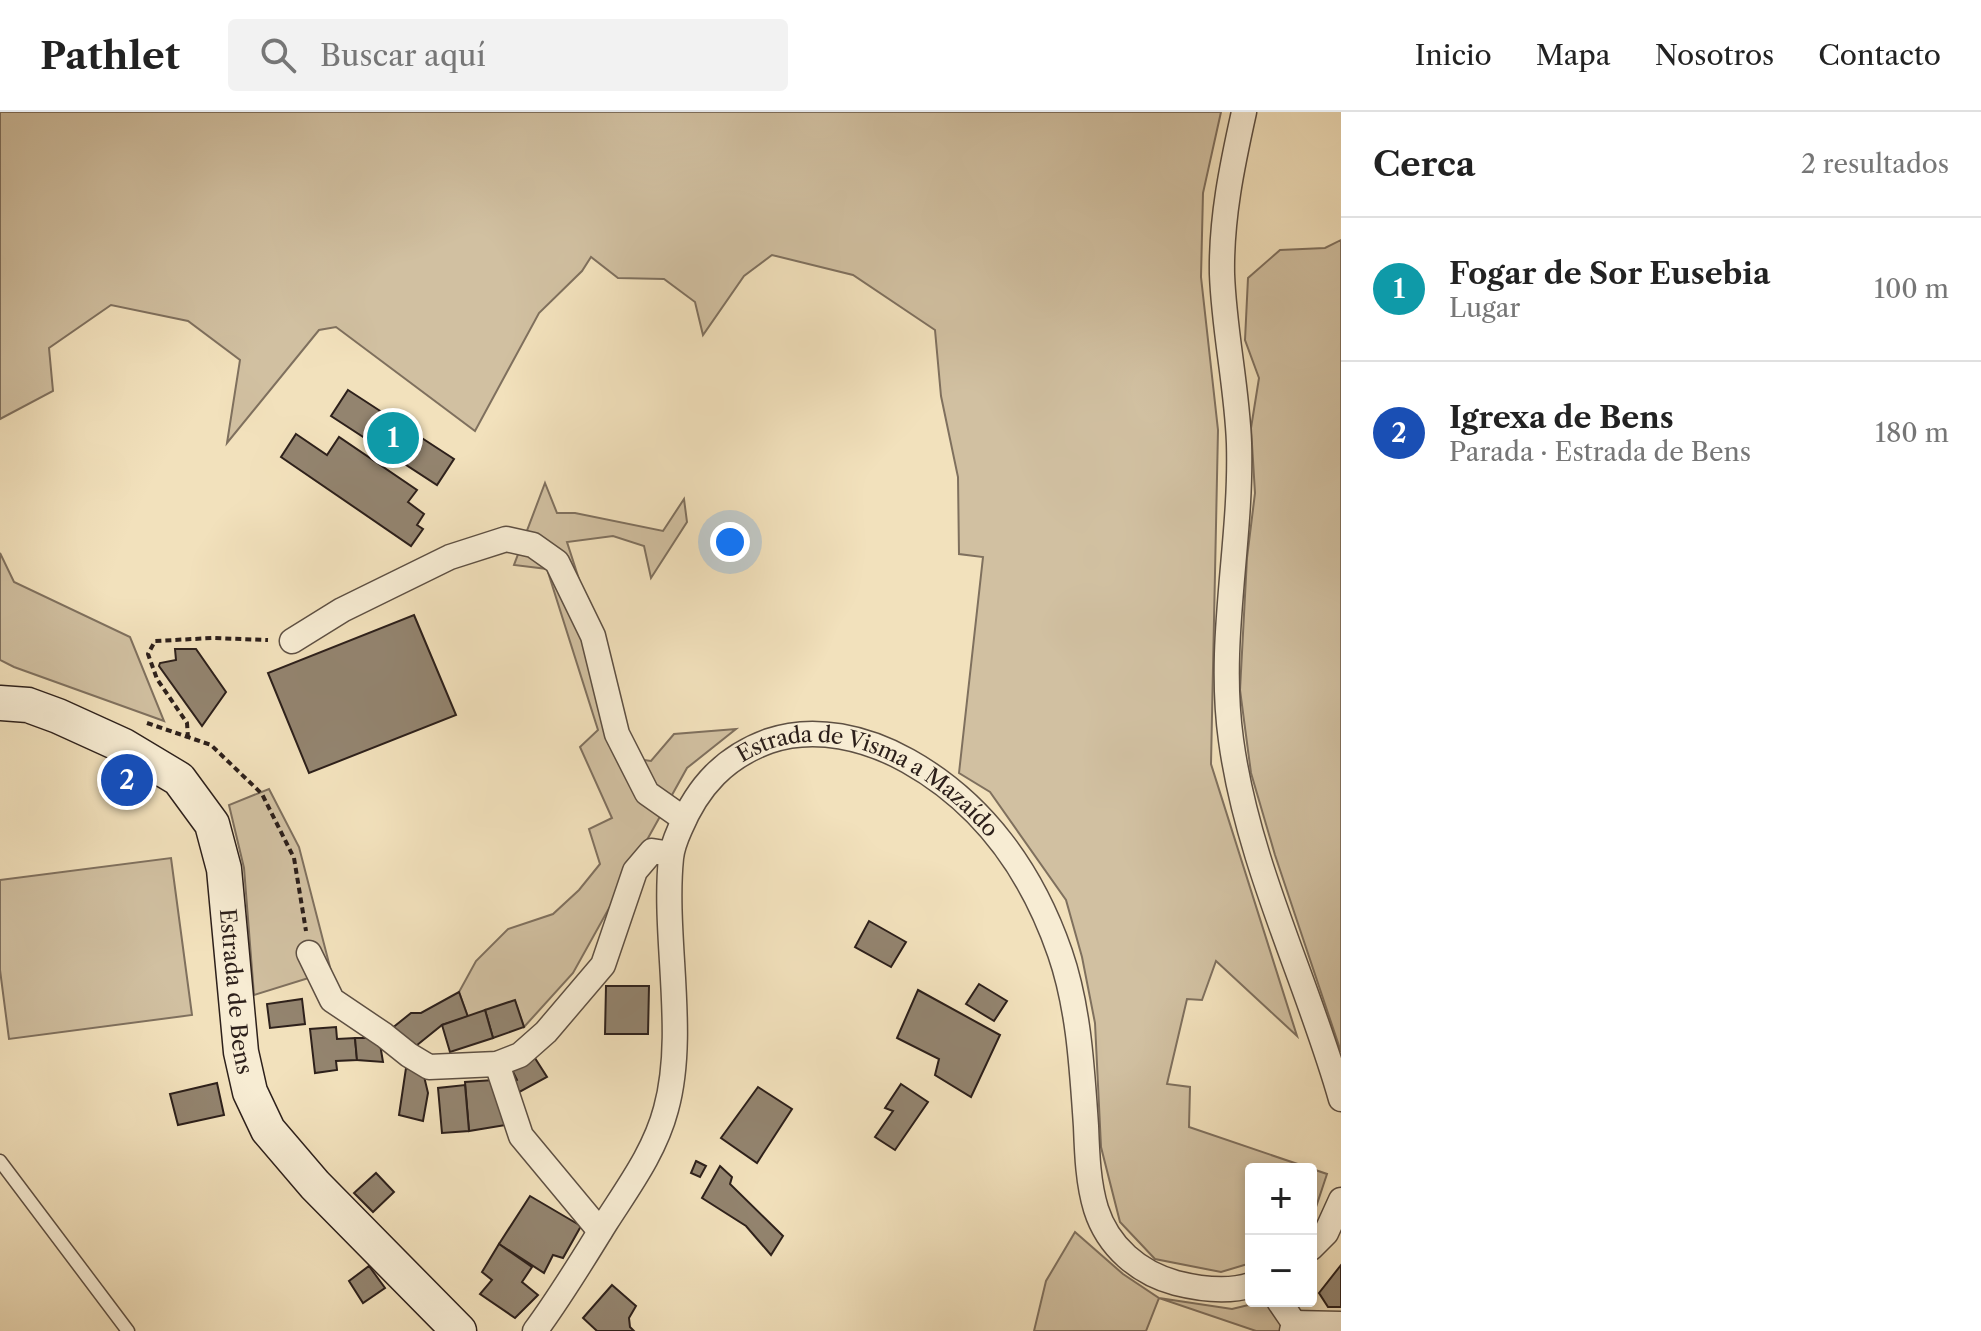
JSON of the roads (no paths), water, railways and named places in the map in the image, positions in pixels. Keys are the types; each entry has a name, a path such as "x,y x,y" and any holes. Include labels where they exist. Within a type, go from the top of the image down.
{"street":[{"path":"1244,112 1226,197 1223,238 1225,313 1239,443 1227,622 1226,682 1231,739 1239,787 1256,848 1341,1099"},
{"path":"292,641 342,610 450,557 506,539 533,545 557,562 593,636 617,734 647,793 684,819"},
{"path":"0,686 14,704"},
{"name":"Estrada de Bens","path":"14,704 58,716 124,746 179,779 212,824 224,869 236,970 241,1052 250,1092 268,1130 325,1195 459,1331"},
{"name":"Estrada de Visma a Mazaído","path":"535,1331 652,1148 667,1108 673,1067 671,854 684,819 698,793 719,768 746,750 779,738 808,734 840,736 888,750 936,777 971,807 1010,852 1030,883 1060,952 1071,991 1088,1166 1096,1210 1120,1253 1153,1276 1198,1288 1237,1290 1245,1287"},
{"path":"309,953 332,1000 429,1067 497,1064 520,1055 546,1032 603,965 635,871 652,851 671,854"},
{"path":"497,1064 521,1136 600,1231"},
{"path":"1317,1242 1326,1233 1341,1200"},
{"path":"1282,1307 1293,1327 1341,1324"}],"lane":[{"path":"0,1161 128,1331"}],"place":[{"name":"Fogar de Sor Eusebia","path":"393,438"},
{"name":"Igrexa de Bens","path":"127,780"}]}
